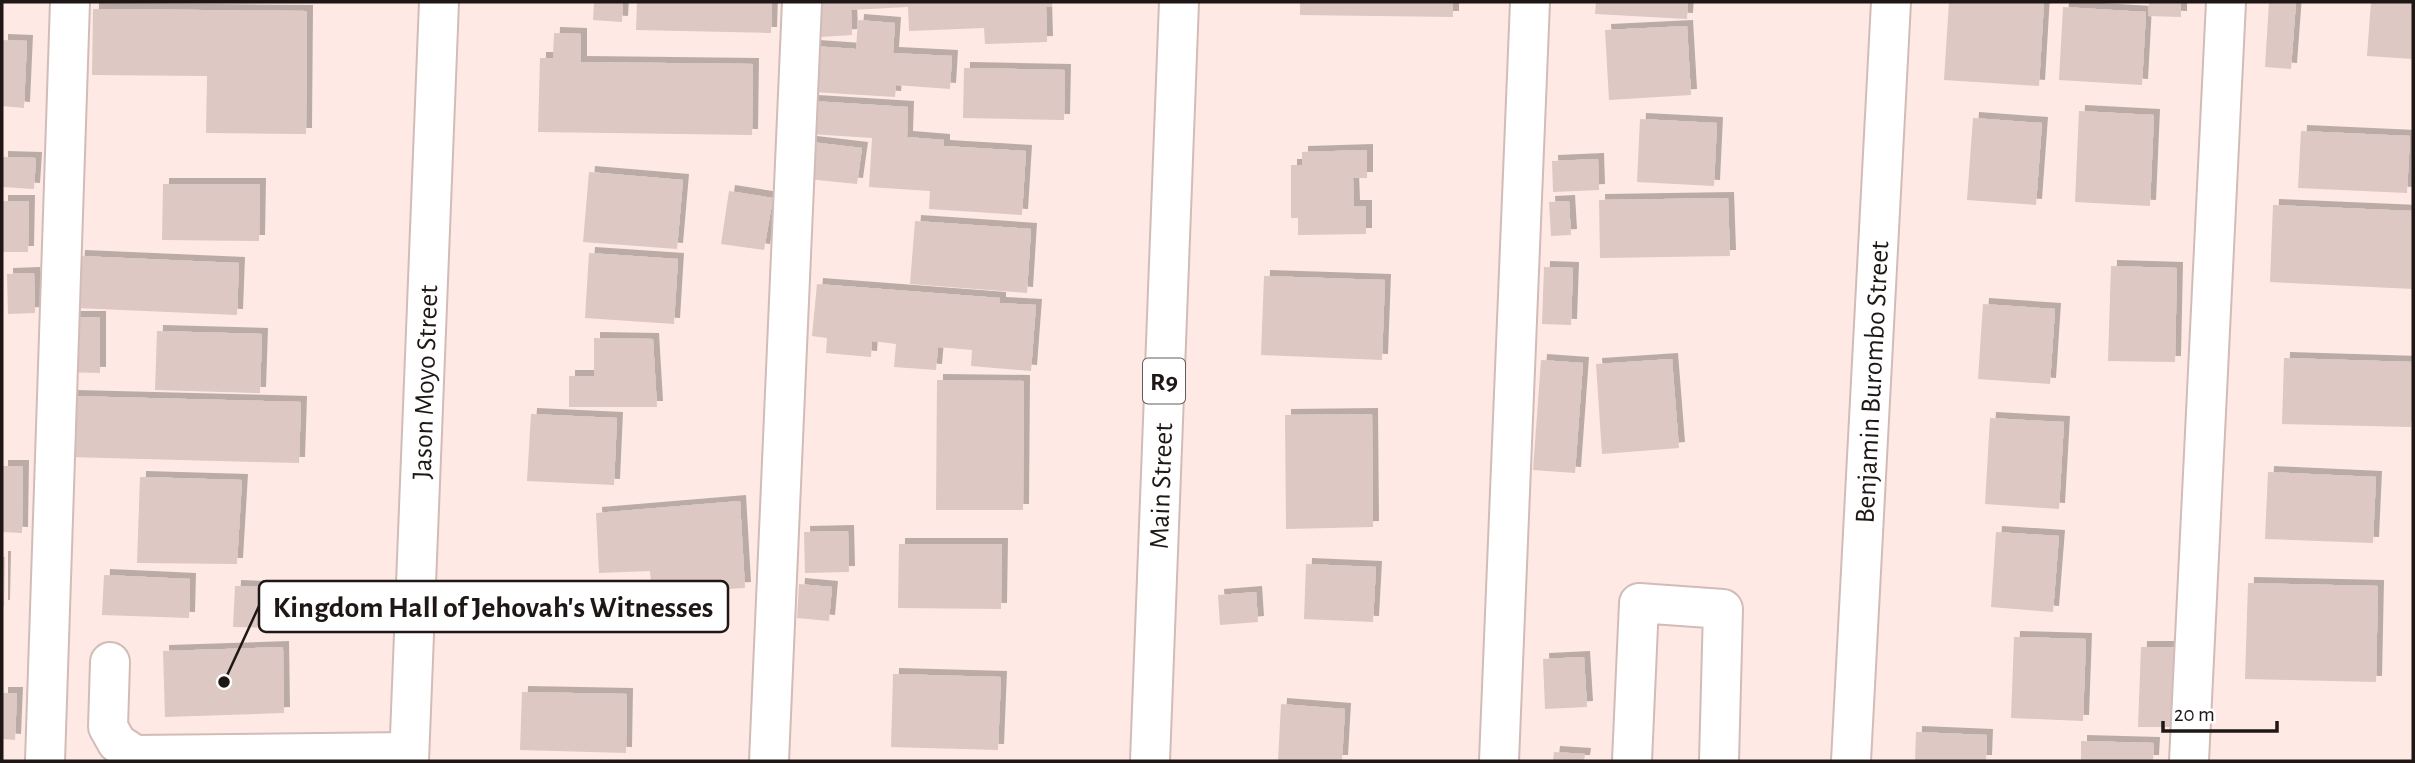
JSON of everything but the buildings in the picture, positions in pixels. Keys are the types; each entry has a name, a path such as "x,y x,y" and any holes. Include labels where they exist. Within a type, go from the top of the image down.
{"main road":[{"path":"45,761 70,2"},
{"name":"Jason Moyo Street","path":"409,757 439,2"},
{"path":"769,761 802,2"},
{"name":"Main Street","path":"1150,761 1179,2"},
{"path":"1499,761 1530,2"},
{"name":"Benjamin Burombo Street","path":"1851,761 1891,2"},
{"path":"2189,761 2226,2"},
{"path":"1632,761 1639,603 1723,609 1719,761"},
{"path":"110,662 108,727 117,743 135,755 409,757"}],"place":[{"name":"Kingdom Hall of Jehovah's Witnesses","path":"224,682"}]}
